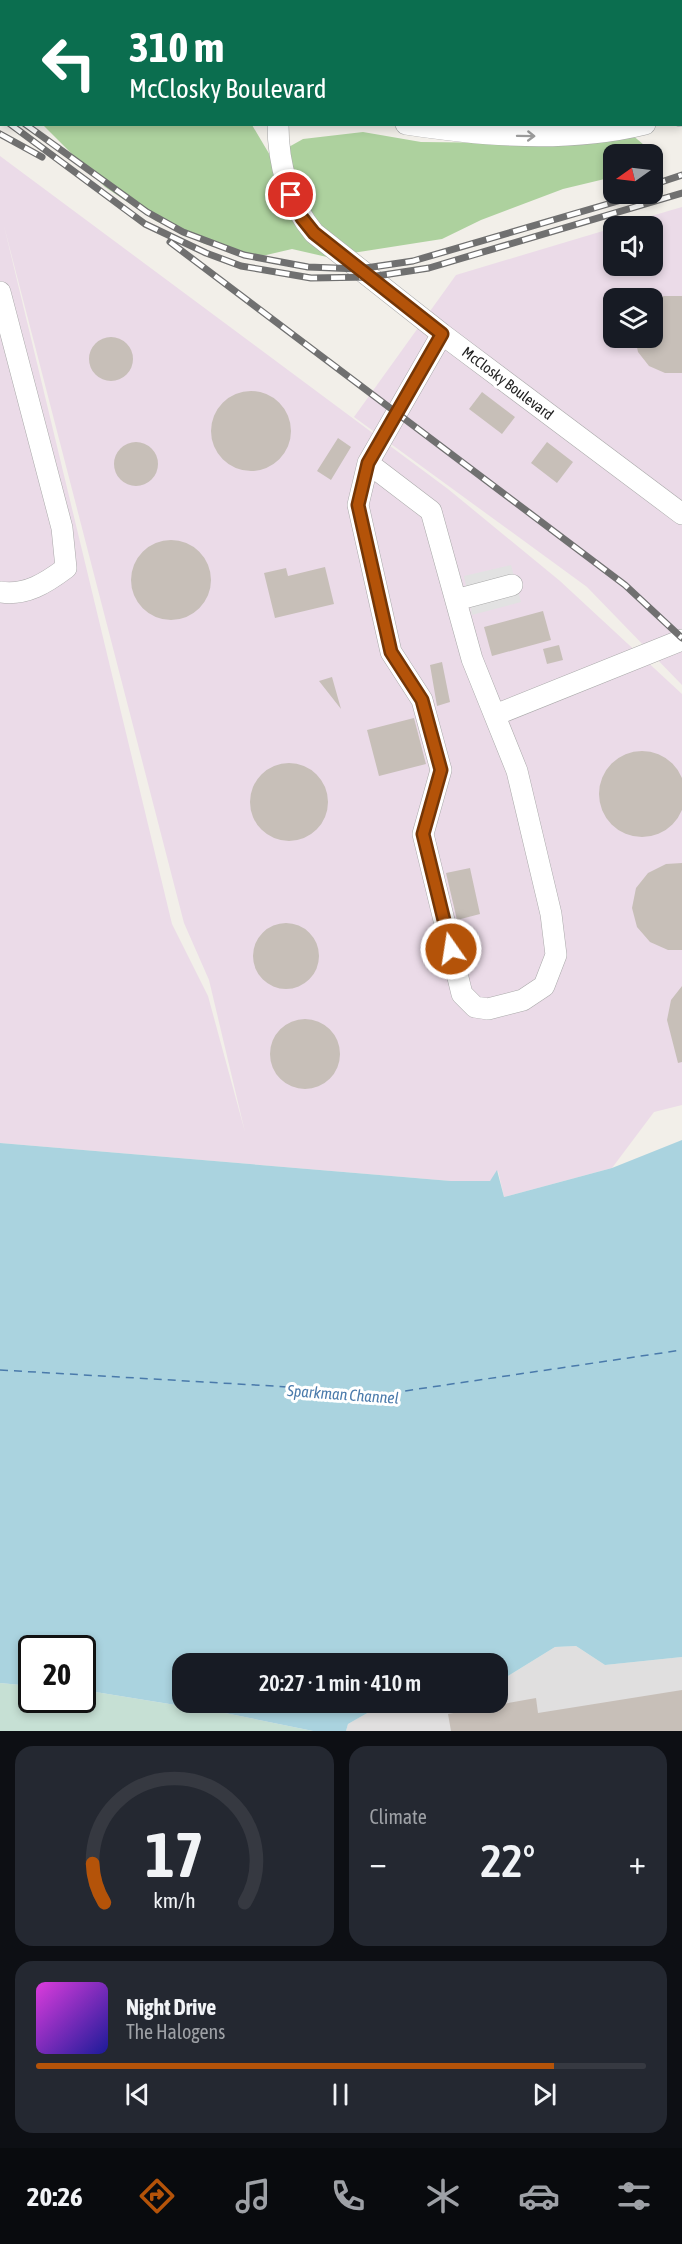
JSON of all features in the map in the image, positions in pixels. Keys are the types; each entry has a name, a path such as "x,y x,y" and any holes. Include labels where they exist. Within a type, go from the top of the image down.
{"street":[{"name":"McClosky Boulevard","path":"278,126 283,170 302,218 334,250 682,514"},
{"path":"417,126 466,133 529,136 588,134 634,126"},
{"path":"0,292 62,528 66,568 44,584 13,594 0,592"},
{"path":"368,463 431,511 472,659 517,771 551,915 556,955 544,986 523,1000 488,1009 475,1007 462,994 423,834 441,770 422,700 391,652 358,505 368,463 442,334"},
{"path":"456,600 512,585"},
{"path":"495,715 682,640"}],"shaded area":[{"path":"0,156 448,489 560,581 682,694 682,1105 654,1112 612,1168 504,1197 498,1171 490,1181 451,1181 0,1143","holes":["4,226 184,923 209,980 245,1132 208,996 172,924"]},
{"path":"682,207 682,685 587,587 354,417 456,275 603,231 603,276 663,276 663,216 651,216"},
{"path":"511,565 521,602 472,615 464,576"},
{"path":"576,1646 605,1665 682,1657 682,1731 346,1731 348,1724 367,1713 508,1713 508,1676 555,1647"}],"green space":[{"path":"44,126 253,126 271,157 303,139 363,132 421,142 513,143 631,134 643,144 603,144 603,179 563,189 481,220 442,239 327,257 292,249 262,256 205,244 156,221 105,187"},
{"path":"0,1683 18,1685 18,1713 96,1713 96,1692 172,1704 172,1713 225,1713 313,1731 0,1731"}],"water":[{"name":"Sparkman Channel","path":"682,1140 682,1657 605,1665 576,1646 555,1647 508,1676 508,1653 172,1653 172,1704 96,1692 96,1635 18,1635 18,1685 0,1683 0,1143 451,1181 490,1181 497,1170 504,1197 612,1168"},
{"path":"225,1713 367,1713 348,1724 346,1731 313,1731"}],"building":[{"path":"663,296 682,296 682,373 665,373 649,366 638,352 637,348 663,348"},
{"path":"111,337 126,344 133,359 126,374 111,381 96,374 89,359 96,344"},
{"path":"251,391 266,394 279,403 288,416 291,431 288,446 279,459 266,468 251,471 236,468 223,459 214,446 211,431 214,416 223,403 236,394"},
{"path":"482,392 515,417 502,434 469,409"},
{"path":"338,438 351,447 331,480 317,471"},
{"path":"136,442 151,449 158,464 151,479 136,486 121,479 114,464 121,449"},
{"path":"547,442 573,462 557,483 531,463"},
{"path":"171,540 186,543 199,552 208,565 211,580 208,595 199,608 186,617 171,620 156,617 143,608 134,595 131,580 134,565 143,552 156,543"},
{"path":"325,567 334,604 275,618 264,573 286,568 288,576"},
{"path":"543,611 551,640 492,656 484,627"},
{"path":"559,645 563,660 547,664 543,649"},
{"path":"442,662 450,702 437,706 430,665"},
{"path":"332,677 341,709 319,681"},
{"path":"414,718 426,764 379,776 367,730"},
{"path":"642,751 658,754 666,758 678,770 682,778 682,810 678,818 666,830 658,834 642,837 626,834 618,830 606,818 602,810 599,794 602,778 606,770 618,758 626,754"},
{"path":"289,763 304,766 317,774 325,787 328,802 325,817 317,830 304,838 289,841 274,838 261,830 253,817 250,802 253,787 261,774 274,766"},
{"path":"682,863 682,950 668,950 650,942 637,927 632,908 636,888 648,873 666,864"},
{"path":"470,868 480,914 457,920 446,873"},
{"path":"286,923 299,926 309,933 316,943 319,956 316,969 309,979 299,986 286,989 273,986 263,979 256,969 253,956 256,943 263,933 273,926"},
{"path":"682,986 682,1062 678,1063 667,1020 671,1000"},
{"path":"312,1019 325,1025 334,1034 338,1040 340,1054 338,1068 330,1079 319,1087 298,1089 280,1079 272,1068 270,1047 280,1029 291,1021"},
{"path":"682,1690 682,1731 451,1731 448,1714 508,1713 508,1703 536,1698 538,1713"}],"ferry route":[{"path":"0,1370 391,1393 682,1350"}],"railway":[{"path":"13,126 145,224 206,253 241,266 311,278 370,277 429,268 682,193"},
{"path":"28,126 147,212 183,232 244,255 308,267 359,269 413,261 608,204"},
{"path":"0,134 42,157"},
{"path":"663,181 682,175"},
{"path":"170,242 625,585 682,638"}],"route":[{"path":"291,195 302,218 314,233 442,334 368,463 358,505 391,652 422,700 441,770 423,834 451,949"}]}
